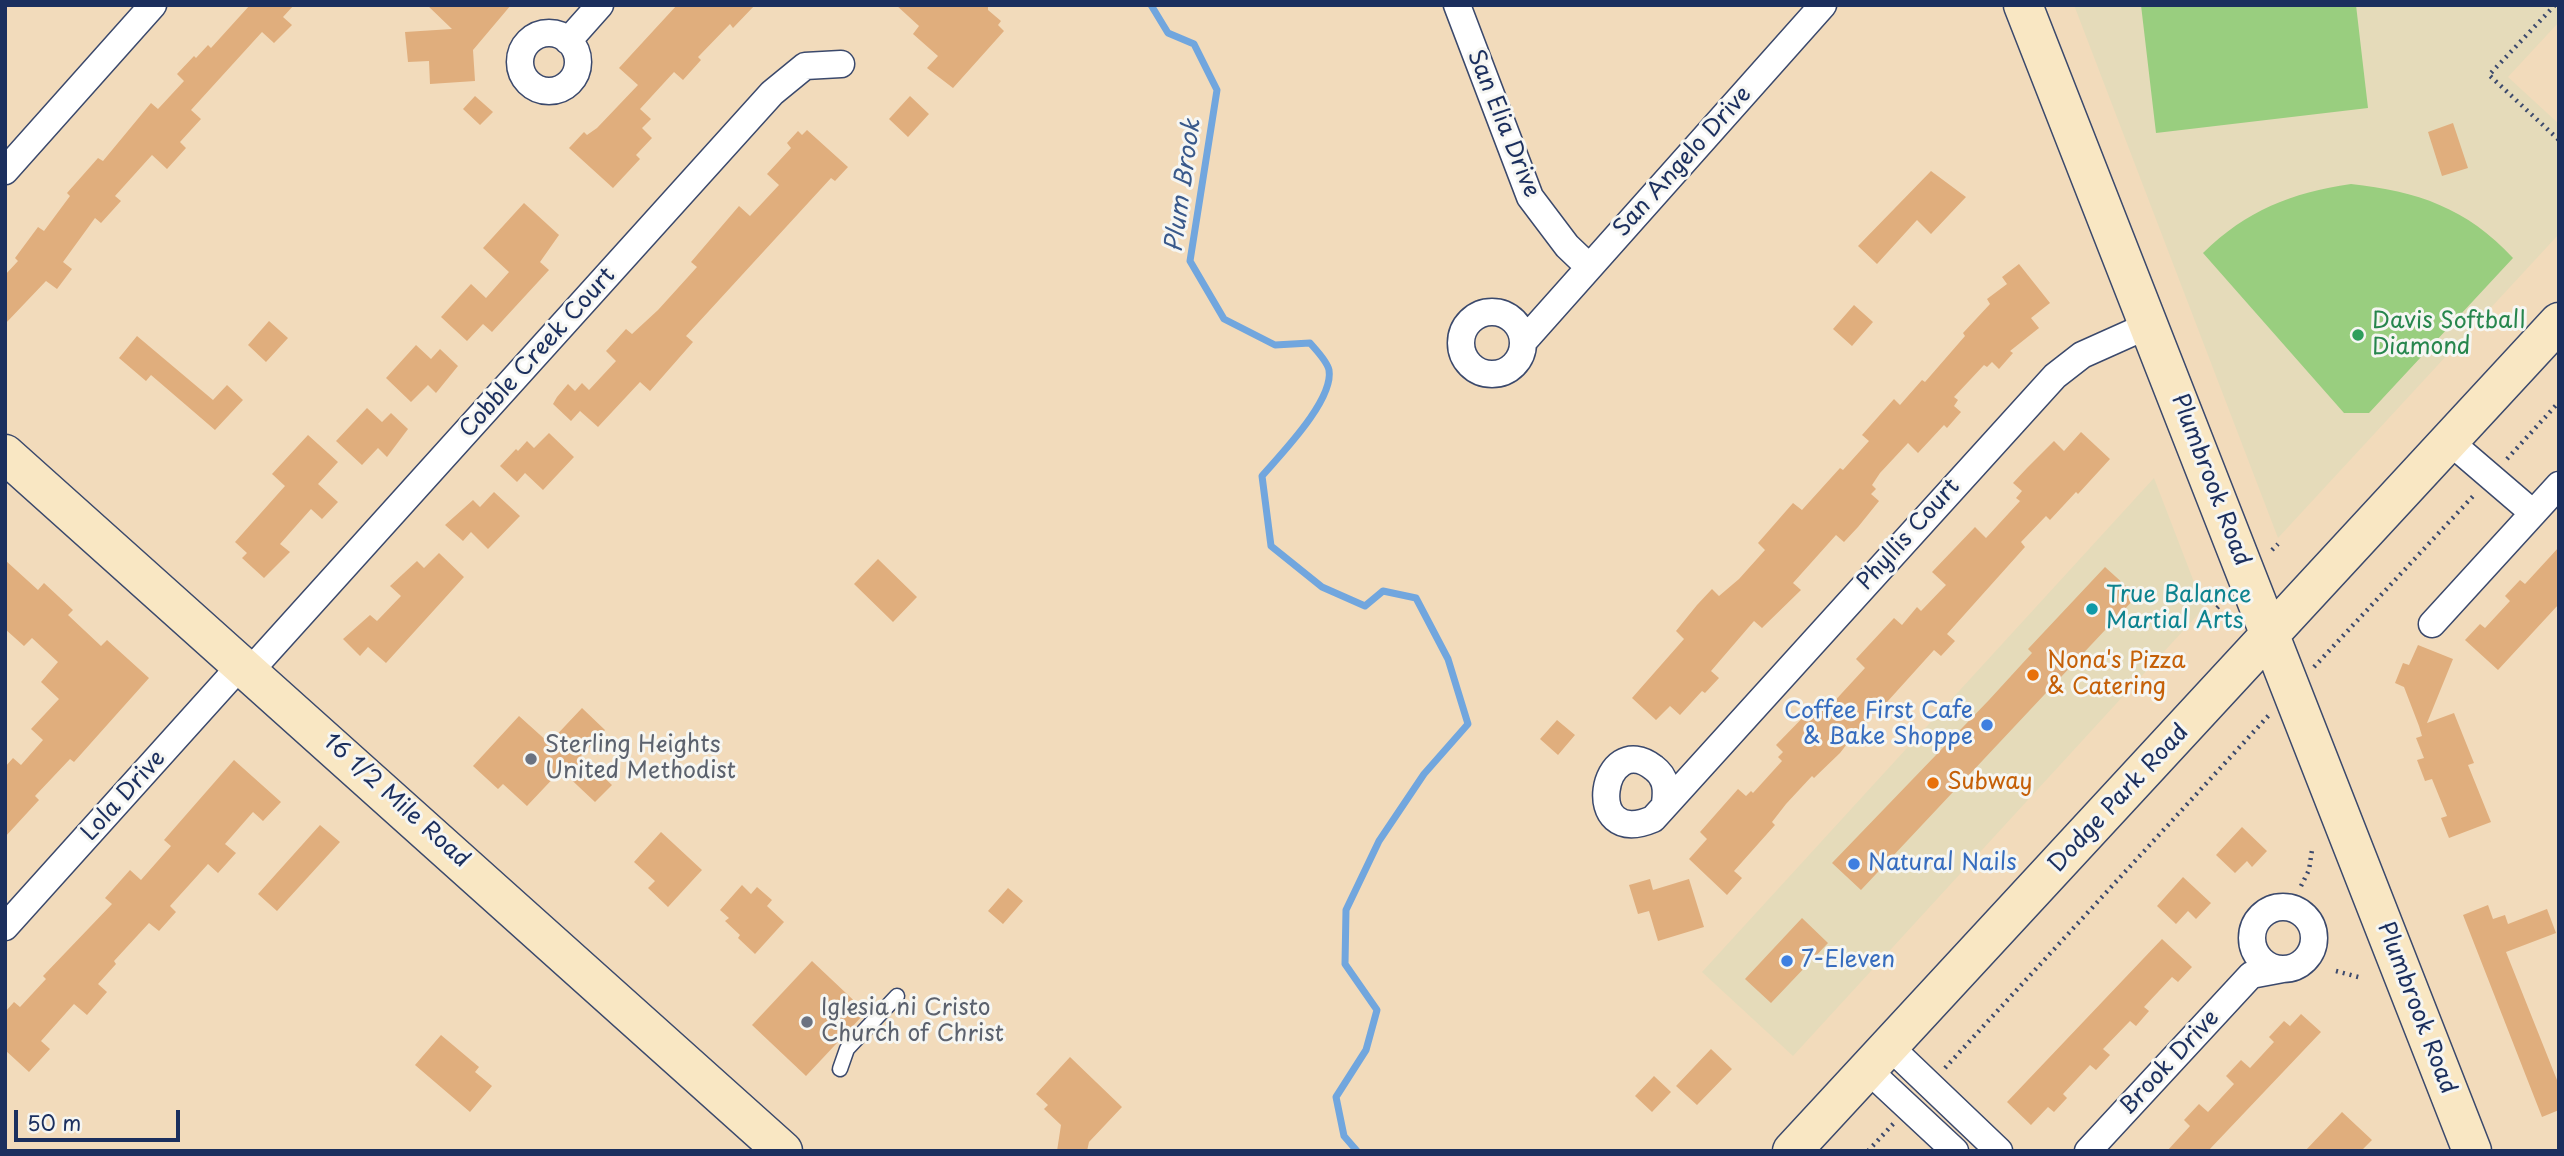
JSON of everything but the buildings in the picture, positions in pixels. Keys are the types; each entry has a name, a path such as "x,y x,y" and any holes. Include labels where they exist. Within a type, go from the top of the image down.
{"street":[{"path":"5,171 153,5"},
{"path":"568,41 600,5"},
{"name":"San Elia Drive","path":"1457,5 1530,197 1567,246 1589,267"},
{"name":"San Angelo Drive","path":"1542,317 1487,312 1469,321 1461,340 1466,359 1481,372 1501,373 1517,361 1523,342 1542,317 1823,5"},
{"name":"Plumbrook Road","path":"2023,5 2472,1151"},
{"name":"Cobble Creek Court","path":"246,668 772,93 805,66 841,64"},
{"path":"1508,316 1521,331 1523,342"},
{"name":"Dodge Park Road","path":"1792,1151 2559,322"},
{"name":"Phyllis Court","path":"1691,774 1675,777 1660,773 1642,762 1622,764 1607,778 1604,799 1614,816 1633,824 1653,819 2055,376 2081,355 2149,325"},
{"path":"2449,441 2533,513"},
{"name":"16 1/2 Mile Road","path":"5,454 783,1151"},
{"path":"2432,624 2559,485"},
{"name":"Lola Drive","path":"8,918 246,668"},
{"path":"1660,773 1665,782 1665,803"},
{"path":"2288,908 2306,917 2315,936 2314,946 2302,963 2283,970 2251,975 2255,925 2269,911 2288,908"},
{"path":"2253,945 2264,962 2283,970"},
{"name":"Brook Drive","path":"2088,1151 2251,975"},
{"path":"1878,1058 1955,1151"},
{"path":"1878,1058 1999,1151"}],"lane":[{"path":"840,1069 847,1049 897,996"}],"path":[{"path":"2555,5 2489,75 2559,140"},
{"path":"2499,467 2559,402"},
{"path":"2308,675 2479,489"},
{"path":"2272,550 2278,544"},
{"path":"2217,608 2227,598"},
{"path":"1936,1077 2262,726 2263,721"},
{"path":"2301,886 2309,870 2312,850"},
{"path":"2336,971 2362,978"},
{"path":"1868,1151 1901,1115"}],"shaded area":[{"path":"2074,5 2559,5 2559,22 2508,77 2559,124 2559,234 2278,538"},
{"path":"2154,478 2204,608 1793,1056 1702,972"}],"green space":[{"path":"2141,5 2356,5 2368,108 2156,133"},
{"name":"Davis Softball Diamond","path":"2351,184 2398,191 2440,205 2478,226 2513,258 2369,413 2344,413 2203,253 2236,225 2271,206 2289,198"}],"waterway":[{"name":"Plum Brook","path":"1151,5 1168,33 1194,44 1217,90 1190,261 1224,319 1275,345 1310,343 1324,359 1329,370 1328,382 1315,411 1262,476 1271,546 1322,587 1365,606 1383,591 1416,598 1448,659 1468,724 1424,774 1379,841 1346,910 1345,964 1377,1010 1366,1050 1336,1097 1344,1136 1357,1151"}],"place":[{"name":"Davis Softball Diamond","path":"2358,335"},
{"name":"True Balance Martial Arts","path":"2092,609"},
{"name":"Nona's Pizza & Catering","path":"2033,675"},
{"name":"Coffee First Cafe & Bake Shoppe","path":"1987,725"},
{"name":"Sterling Heights United Methodist","path":"531,759"},
{"name":"Subway","path":"1933,783"},
{"name":"Natural Nails","path":"1854,864"},
{"name":"7-Eleven","path":"1787,961"},
{"name":"Iglesia ni Cristo Church of Christ","path":"807,1022"}]}
